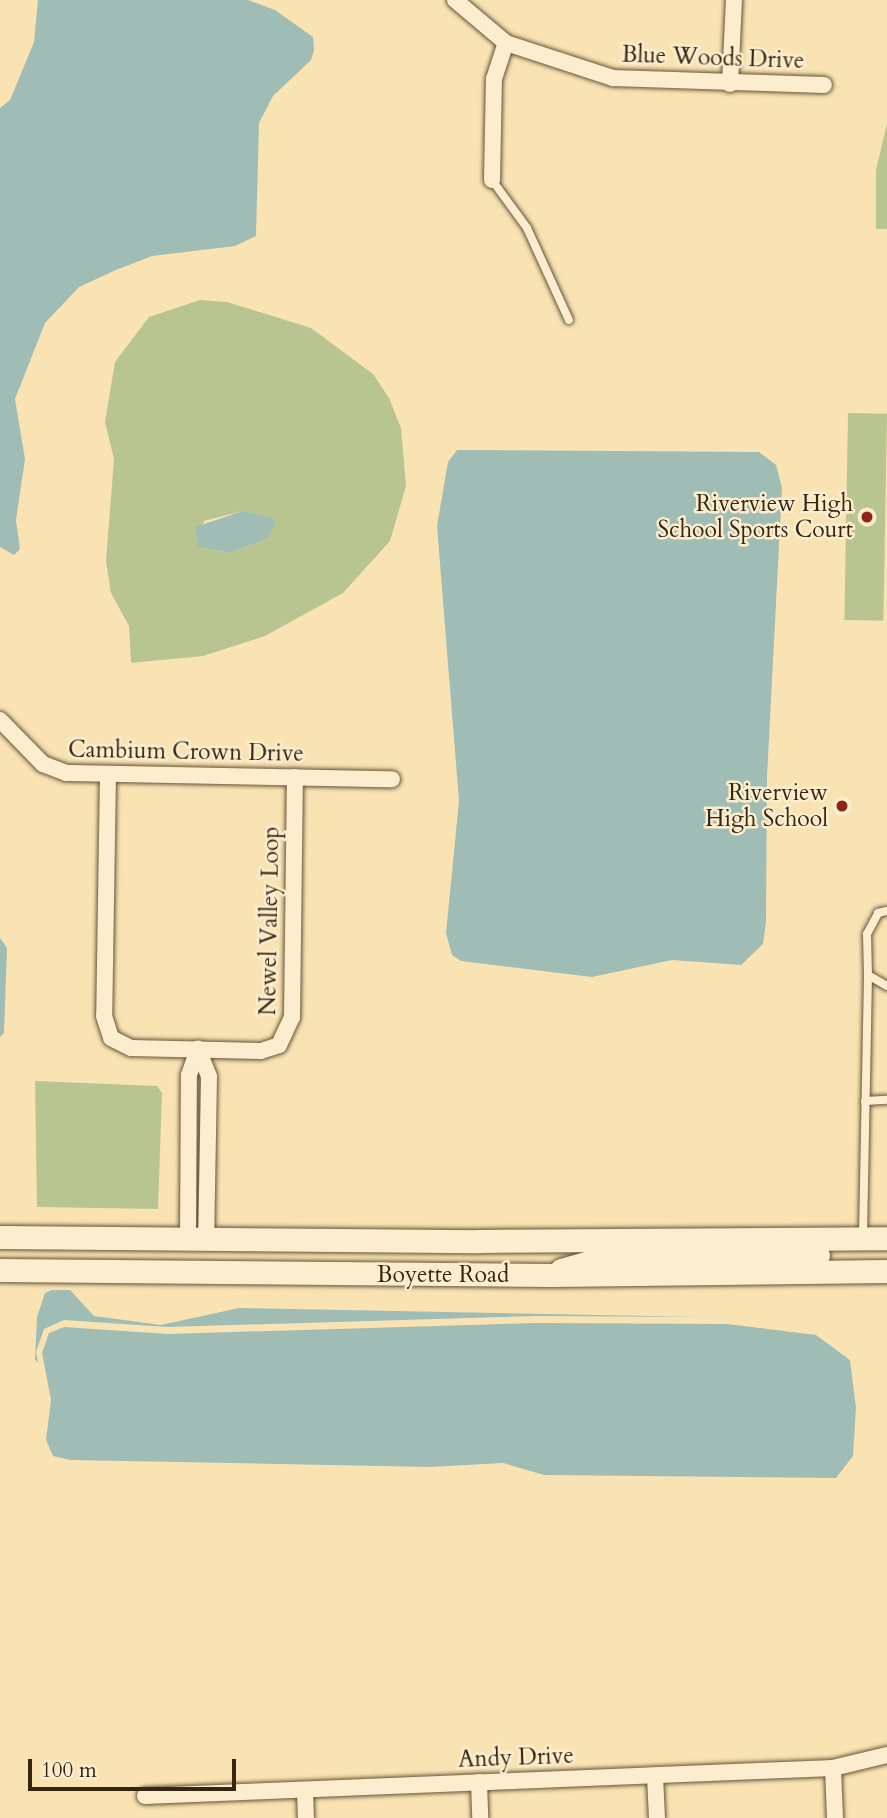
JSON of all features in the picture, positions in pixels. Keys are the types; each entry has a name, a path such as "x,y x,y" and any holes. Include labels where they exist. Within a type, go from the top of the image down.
{"main road":[{"name":"Boyette Road","path":"0,1237 198,1241 887,1238"},
{"path":"552,1275 568,1266 607,1257 845,1255 858,1250 862,1238"},
{"path":"3,1270 36,1255 144,1257 174,1253 198,1241"},
{"name":"Boyette Road","path":"3,1270 552,1275 887,1271"}],"street":[{"name":"Blue Woods Drive","path":"455,0 506,43 613,78 730,84 824,85"},
{"path":"730,84 734,0"},
{"path":"492,180 494,79 506,43"},
{"name":"Cambium Crown Drive","path":"0,720 49,769 108,774 392,779"},
{"name":"Newel Valley Loop","path":"108,774 106,1028 111,1038 131,1048 271,1049 290,1028 295,777"},
{"path":"198,1049 189,1075 198,1241"},
{"name":"Andy Drive","path":"145,1796 833,1768 887,1755"},
{"path":"833,1768 835,1818"},
{"path":"655,1776 657,1818"},
{"path":"479,1782 480,1818"},
{"path":"305,1791 306,1818"}],"lane":[{"path":"492,180 527,228 569,320"},
{"path":"862,1238 867,934 878,913 887,911"},
{"path":"868,975 887,986"},
{"path":"866,1101 887,1100"}],"green space":[{"path":"887,124 887,229 876,229 876,170"},
{"path":"200,300 227,302 311,328 373,374 389,398 401,428 406,486 390,541 343,593 265,636 203,656 131,663 129,626 111,593 106,561 114,459 105,422 115,362 149,317","holes":["243,511 267,539 230,553 198,547 204,521"]},
{"name":"Riverview High School Sports Court","path":"848,413 887,414 883,621 844,620"},
{"path":"35,1081 157,1086 162,1093 158,1209 37,1207"}],"water":[{"path":"38,0 248,0 275,10 313,37 314,50 311,60 273,96 259,123 256,236 235,246 152,256 116,270 79,287 45,323 15,399 25,459 16,520 20,549 14,555 0,547 0,108 10,100 34,42"},
{"path":"457,450 759,452 776,465 782,488 767,777 766,922 763,944 741,965 672,960 592,977 461,961 452,955 446,933 459,801 437,526 448,462"},
{"path":"243,511 273,518 276,523 267,539 230,553 198,547 195,527"},
{"path":"0,938 7,948 4,1033 0,1037"},
{"path":"52,1290 70,1290 94,1316 161,1325 239,1308 703,1317 536,1316 168,1327 64,1320 44,1329 36,1352 38,1363 35,1359 37,1317 45,1293"},
{"path":"536,1323 727,1324 816,1335 850,1360 856,1408 853,1456 836,1478 544,1475 503,1463 430,1467 71,1460 53,1456 46,1440 51,1400 42,1353 49,1333 64,1327 168,1334"}],"place":[{"name":"Riverview High School Sports Court","path":"867,517"},
{"name":"Riverview High School","path":"842,806"}]}
